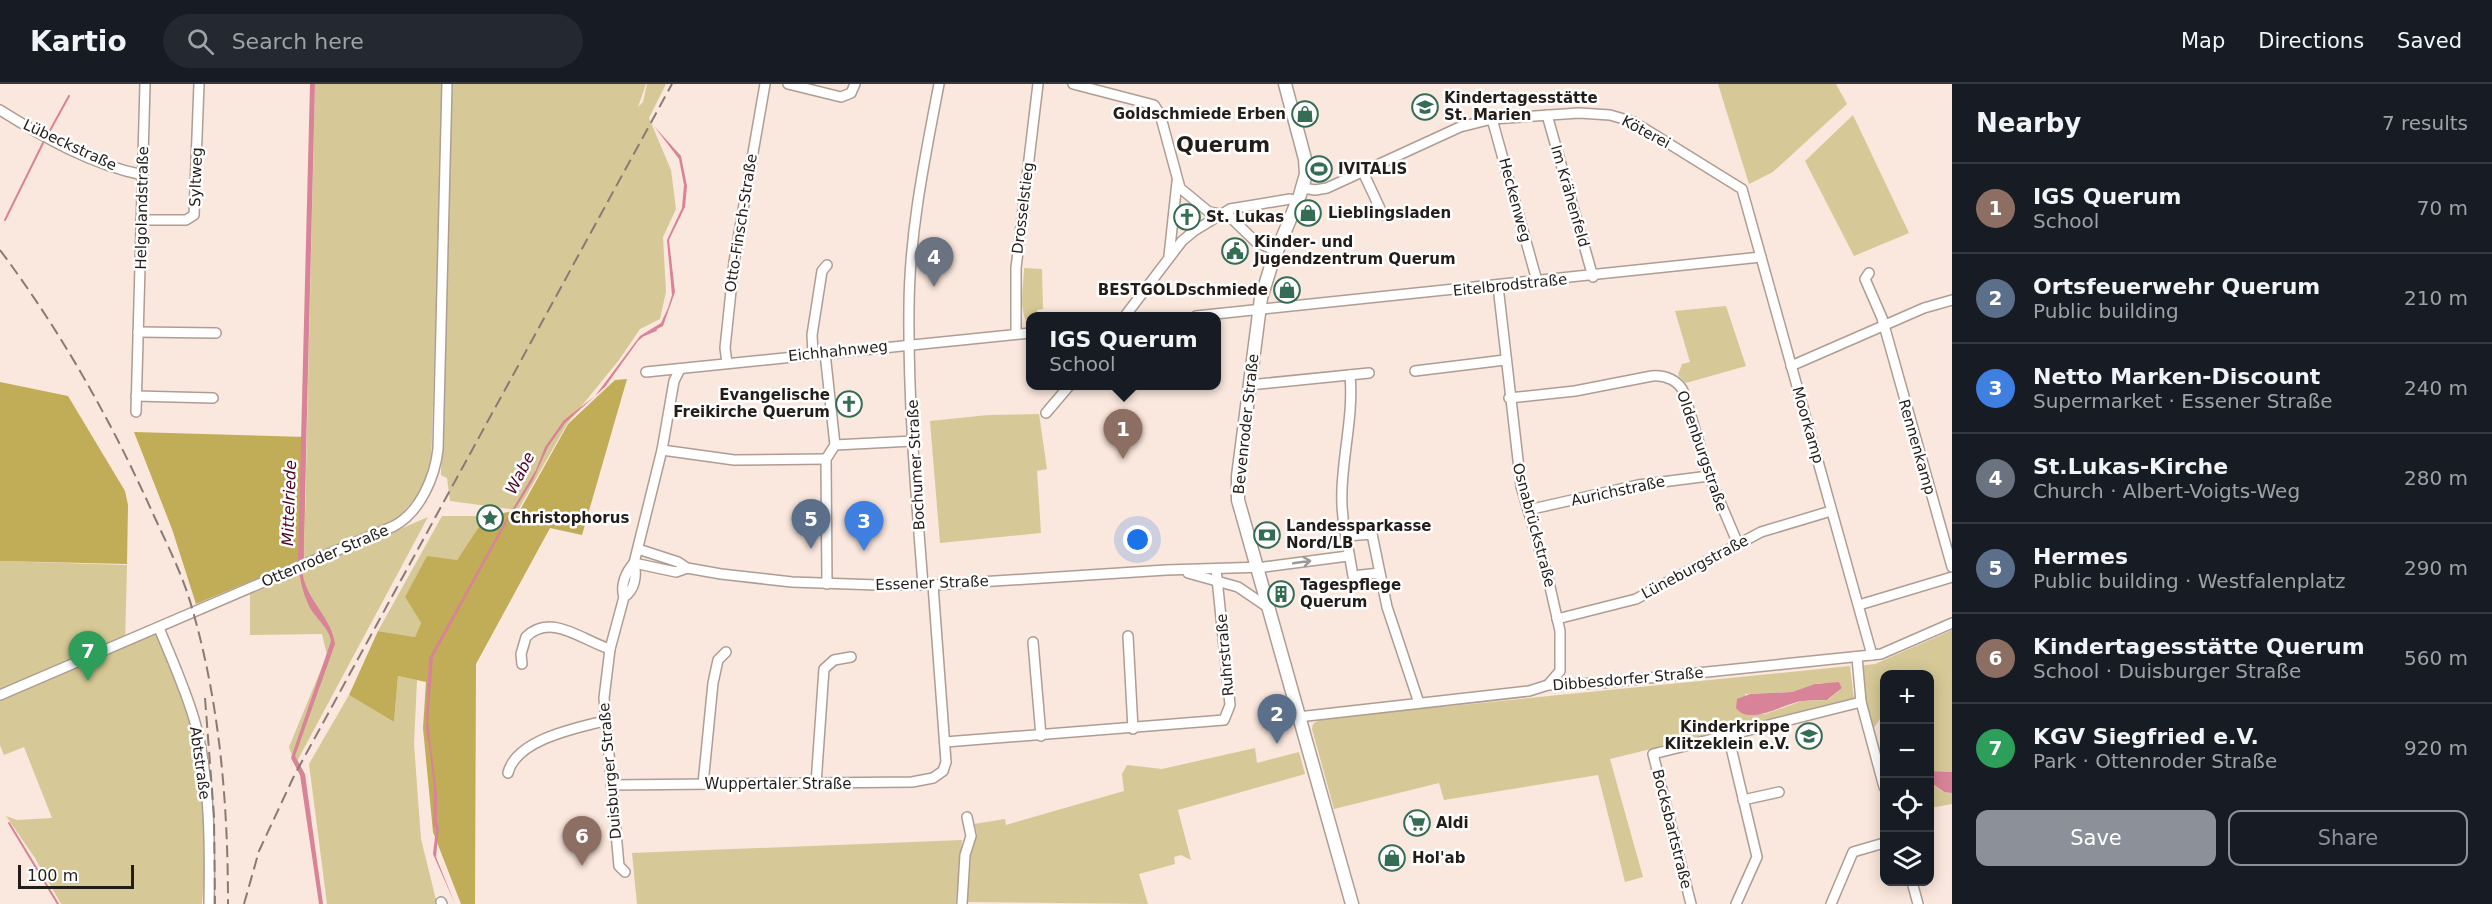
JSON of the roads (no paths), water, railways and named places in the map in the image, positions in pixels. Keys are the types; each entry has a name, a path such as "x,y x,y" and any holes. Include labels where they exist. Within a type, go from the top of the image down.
{"main road":[{"name":"Bevenroder Straße","path":"1285,84 1305,159 1303,188 1277,251 1259,309 1238,492 1266,606 1352,904"}],"street":[{"name":"Helgolandstraße","path":"136,412 145,84"},
{"name":"Syltweg","path":"141,220 186,220 194,215 199,84"},
{"name":"Ottenroder Straße","path":"0,695 405,520 425,490 436,466 447,84"},
{"name":"Otto-Finsch-Straße","path":"727,363 725,348 732,274 765,84"},
{"path":"788,84 841,97 847,96 855,84"},
{"name":"Bochumer Straße","path":"939,84 916,224 909,306 909,344 913,441 945,742 943,771"},
{"name":"Drosselstieg","path":"1016,333 1016,268 1038,84"},
{"path":"1074,84 1146,101 1154,105 1160,114 1178,182 1168,258"},
{"name":"Lübeckstraße","path":"0,110 46,137 87,156 143,175"},
{"name":"Köterei","path":"1303,188 1321,190 1460,127 1492,119 1548,115 1610,115 1634,122 1739,188 1744,196"},
{"name":"Im Krähenfeld","path":"1548,115 1593,277"},
{"name":"Heckenweg","path":"1492,119 1537,282"},
{"path":"1363,172 1383,215"},
{"path":"1178,182 1209,212 1290,199 1298,201"},
{"name":"Moorkamp","path":"1744,196 1872,655"},
{"path":"1220,212 1228,216 1257,242 1277,251"},
{"path":"1128,312 1188,235 1220,212"},
{"name":"Eitelbrodstraße","path":"1259,309 1593,277 1761,257"},
{"path":"813,354 812,334 822,271 827,265"},
{"name":"Rennenkamp","path":"1869,273 1865,279 1883,326 1952,567"},
{"name":"Osnabrückstraße","path":"1498,286 1516,456 1557,618 1561,663 1555,679 1548,685"},
{"path":"1791,366 1939,303 1952,300"},
{"path":"1221,313 1259,309"},
{"path":"138,332 216,333"},
{"name":"Eichhahnweg","path":"646,372 1026,333"},
{"path":"825,353 835,445 826,459 827,584"},
{"path":"1415,371 1505,360"},
{"name":"Duisburger Straße","path":"624,872 619,866 604,721 610,649 624,597 622,590 625,578 628,569 634,563 662,450 674,381 681,369"},
{"path":"1249,385 1369,373"},
{"path":"1350,375 1350,404 1340,493 1348,556 1353,576 1379,573"},
{"name":"Oldenburgstraße","path":"1509,398 1575,391 1652,376 1667,378 1677,383 1684,393 1709,476 1738,544"},
{"path":"1046,413 1066,390"},
{"path":"136,396 213,398"},
{"path":"835,445 913,441"},
{"path":"662,450 734,460 826,459"},
{"name":"Aurichstraße","path":"1528,510 1638,485 1709,476"},
{"name":"Lüneburgstraße","path":"1557,618 1636,599 1738,544 1773,528 1831,511"},
{"path":"1346,536 1372,534 1379,573 1419,703"},
{"name":"Essener Straße","path":"638,549 678,562 687,568 756,579 827,584 928,585 1256,567 1348,556"},
{"name":"Essener Straße","path":"634,563 676,572 687,568"},
{"name":"Ruhrstraße","path":"945,742 1133,729 1224,720 1230,705 1216,569"},
{"name":"Essener Straße","path":"1177,570 1239,587 1266,606"},
{"path":"1859,605 1952,577"},
{"name":"Dibbesdorfer Straße","path":"1298,717 1529,692 1548,685 1600,683 1881,654 1952,623"},
{"path":"522,664 521,654 526,638 543,627 562,628 610,649"},
{"name":"Abtstraße","path":"159,628 186,695 199,740 207,815 209,904"},
{"path":"1128,636 1133,729"},
{"path":"1033,642 1041,736"},
{"path":"703,784 718,660 726,652"},
{"path":"816,784 824,669 834,660 851,657"},
{"path":"1857,657 1861,702 1882,778"},
{"path":"1736,904 1757,857 1728,735 1861,702"},
{"path":"508,773 510,764 529,747 560,733 604,721"},
{"name":"Bocksbartstraße","path":"1691,904 1653,754 1728,735"},
{"name":"Wuppertaler Straße","path":"611,784 816,784 920,781 933,778 943,771"},
{"path":"1743,800 1779,792"},
{"path":"962,904 965,855 971,837 967,817"},
{"path":"1831,904 1853,852 1880,844"},
{"path":"1913,886 1918,904"}],"waterway":[{"path":"48,134 69,96"},
{"path":"5,220 45,139"},
{"name":"Wabe","path":"644,335 656,330"},
{"name":"Wabe","path":"427,725 428,740"},
{"path":"9,823 58,904"}],"railway":[{"path":"244,904 259,851 294,776 672,84"},
{"path":"0,250 65,346 103,412 138,481 180,573 202,644 216,718 224,792 228,904"},
{"path":"205,698 214,816 215,904"}],"place":[{"name":"Kindertagesstätte St. Marien","path":"1425,107"},
{"name":"Goldschmiede Erben","path":"1305,114"},
{"name":"IVITALIS","path":"1319,169"},
{"name":"Lieblingsladen","path":"1308,213"},
{"name":"St. Lukas","path":"1187,217"},
{"name":"Kinder- und Jugendzentrum Querum","path":"1235,251"},
{"name":"St.Lukas-Kirche","path":"934,287"},
{"name":"BESTGOLDschmiede","path":"1287,290"},
{"name":"Evangelische Freikirche Querum","path":"849,404"},
{"name":"IGS Querum","path":"1123,459"},
{"name":"Christophorus","path":"490,518"},
{"name":"Landessparkasse Nord/LB","path":"1267,535"},
{"name":"Hermes","path":"811,549"},
{"name":"Netto Marken-Discount","path":"864,551"},
{"name":"Tagespflege Querum","path":"1281,594"},
{"name":"KGV Siegfried e.V.","path":"88,681"},
{"name":"Kinderkrippe Klitzeklein e.V.","path":"1809,736"},
{"name":"Ortsfeuerwehr Querum","path":"1277,744"},
{"name":"Aldi","path":"1417,823"},
{"name":"Hol'ab","path":"1392,858"},
{"name":"Kindertagesstätte Querum","path":"582,866"}],"district":[{"name":"Querum","path":"1223,145"}],"water label":[{"name":"Mittelriede","path":"289,503"}]}
